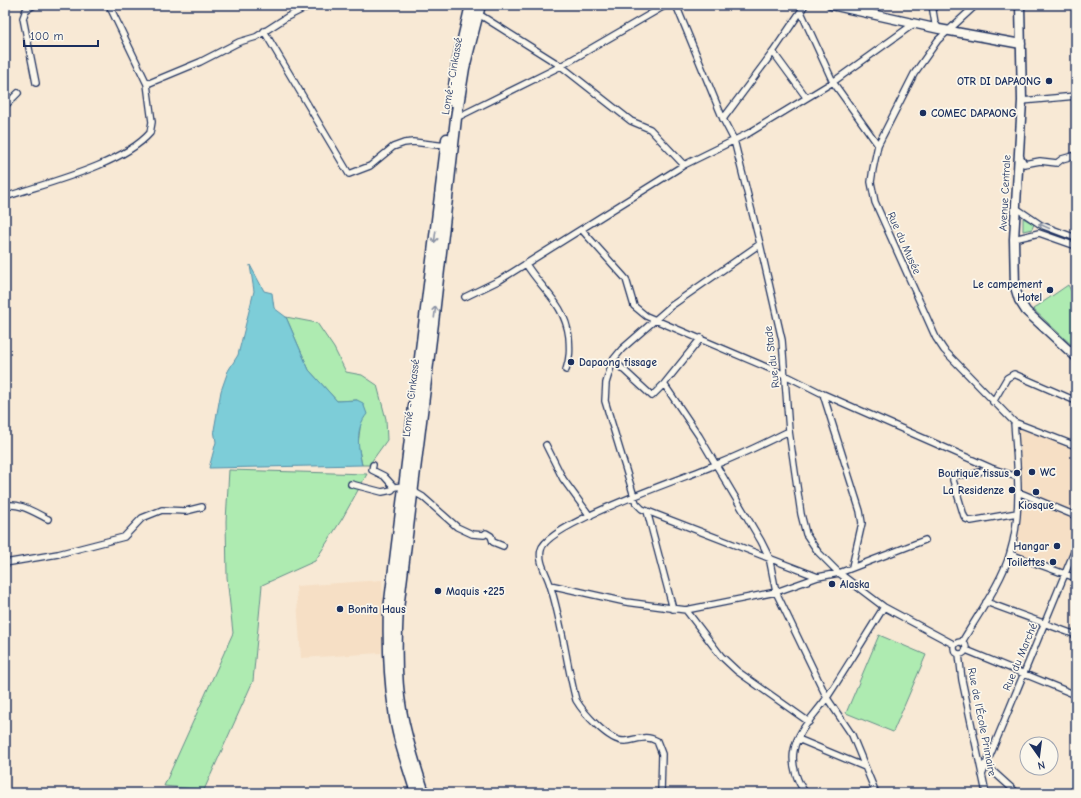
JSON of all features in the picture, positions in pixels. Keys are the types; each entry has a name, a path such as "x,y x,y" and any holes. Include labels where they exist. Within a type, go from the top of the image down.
{"highway":[{"name":"Lomé - Cinkassé","path":"416,793 405,759 388,651 390,608 433,323 457,65 473,7"},
{"name":"Lomé - Cinkassé","path":"409,486 446,146 453,118"},
{"name":"Lomé - Cinkassé","path":"397,711 424,793"}],"main road":[{"path":"831,5 939,29 1021,44"},
{"name":"Avenue Centrale","path":"1020,5 1022,101 1014,239 1014,276 1019,300 1036,320 1076,357"}],"street":[{"path":"34,5 26,10 23,18 36,83"},
{"path":"5,197 105,163 123,155 145,140 150,133 152,128 146,84 109,5"},
{"path":"146,84 200,62 240,42 256,37 287,17 311,5"},
{"path":"453,118 518,89 561,66 666,5"},
{"name":"Rue du Stade","path":"676,5 734,140 760,244 782,340 789,431 801,514 806,534 818,552 839,573 884,607 955,645"},
{"path":"724,119 805,5"},
{"path":"932,5 935,23 939,29"},
{"name":"Rue du Musée","path":"976,5 938,40 914,74 878,145 871,182 875,202 936,338 946,354 1014,422 1076,446"},
{"path":"473,7 561,66 631,121 650,129 684,166"},
{"path":"801,12 834,82 878,145"},
{"path":"465,298 489,286 526,264 684,166 764,124 806,97 834,82 915,23"},
{"path":"264,31 349,174 370,166 393,147 404,143 413,142 446,146"},
{"path":"773,52 806,97"},
{"path":"5,106 18,93"},
{"path":"1022,101 1076,96"},
{"path":"1018,153 1024,164 1040,161 1057,163 1062,159 1076,155"},
{"path":"1016,208 1041,225 1076,238"},
{"path":"582,230 626,280 634,306 646,316 701,338 991,468 1018,477"},
{"path":"1014,239 1039,233 1076,246"},
{"path":"760,244 671,306 622,349 613,360 606,383 605,401 638,506 647,511 818,577"},
{"path":"526,264 535,278 552,296 562,311 566,323 571,355 566,370"},
{"path":"613,360 650,395 654,395 701,338"},
{"path":"993,402 1007,378 1014,374 1076,401"},
{"path":"664,384 700,436 769,557 776,592 827,698 852,736 876,793 857,793"},
{"path":"823,394 860,511 862,524 852,567"},
{"path":"966,650 959,654 955,651 955,645 962,642 986,602 1010,554 1018,492 1014,422"},
{"path":"661,793 662,754 657,741 647,737 626,741 614,738 585,713 576,700 550,585 541,556 543,545 553,535 565,527 634,496 716,465 789,431"},
{"path":"546,445 563,479 590,516"},
{"path":"373,465 372,470 384,476 394,486 409,486 416,493 423,496 457,527 472,534 484,535 486,533 491,536 494,542 504,546"},
{"path":"991,468 973,474 956,474 954,477 964,516 966,519 971,521 1016,513"},
{"path":"351,484 382,492 392,490 394,486"},
{"path":"1018,492 1076,516"},
{"path":"5,506 20,507 48,519"},
{"path":"7,562 58,554 124,537 142,518 162,510 186,511 202,507"},
{"path":"647,511 673,609"},
{"path":"550,585 626,602 686,610 776,592 818,577 839,573 925,540"},
{"name":"Rue du Marché","path":"982,775 985,764 1025,673 1076,547"},
{"path":"1010,554 1076,578"},
{"path":"986,602 1045,625 1076,635"},
{"path":"806,793 798,779 795,768 794,750 798,739 827,698 884,607"},
{"path":"686,610 722,656 737,671 809,722"},
{"path":"962,642 966,646 966,650"},
{"path":"966,650 1076,695"},
{"name":"Rue de l'École Primaire","path":"959,654 962,680 986,793"},
{"path":"798,739 865,767"},
{"path":"985,764 1017,793"}],"shaded area":[{"path":"1016,424 1076,446 1076,547 1066,574 1012,553 1019,503"},
{"name":"Bonita Haus","path":"382,580 385,632 381,653 301,658 296,586"}],"green space":[{"path":"1023,218 1034,224 1032,229 1023,231"},
{"path":"1068,285 1076,300 1076,349 1033,309"},
{"path":"286,317 317,323 334,348 346,372 362,375 377,385 386,419 387,440 369,465 362,465 358,444 361,421 357,400 337,401 309,370"},
{"path":"229,470 367,474 342,519 315,561 262,585 253,681 204,790 164,786 233,633 227,577 226,521"},
{"path":"879,635 926,655 893,732 846,713"}],"water":[{"path":"250,265 264,291 272,293 274,308 286,317 309,370 337,401 357,400 363,403 367,414 363,420 358,439 362,465 209,468 216,442 214,430 221,391 228,371 238,355 254,291"}],"place":[{"name":"OTR DI DAPAONG","path":"1049,81"},
{"name":"COMEC DAPAONG","path":"923,113"},
{"name":"Le campement Hotel","path":"1050,290"},
{"name":"Dapaong tissage","path":"571,362"},
{"name":"WC","path":"1032,472"},
{"name":"Boutique tissus","path":"1017,473"},
{"name":"La Residenze","path":"1012,490"},
{"name":"Kiosque","path":"1036,492"},
{"name":"Hangar","path":"1057,546"},
{"name":"Toilettes","path":"1053,562"},
{"name":"Alaska","path":"832,584"},
{"name":"Maquis +225","path":"438,591"},
{"name":"Bonita Haus","path":"340,609"}]}
